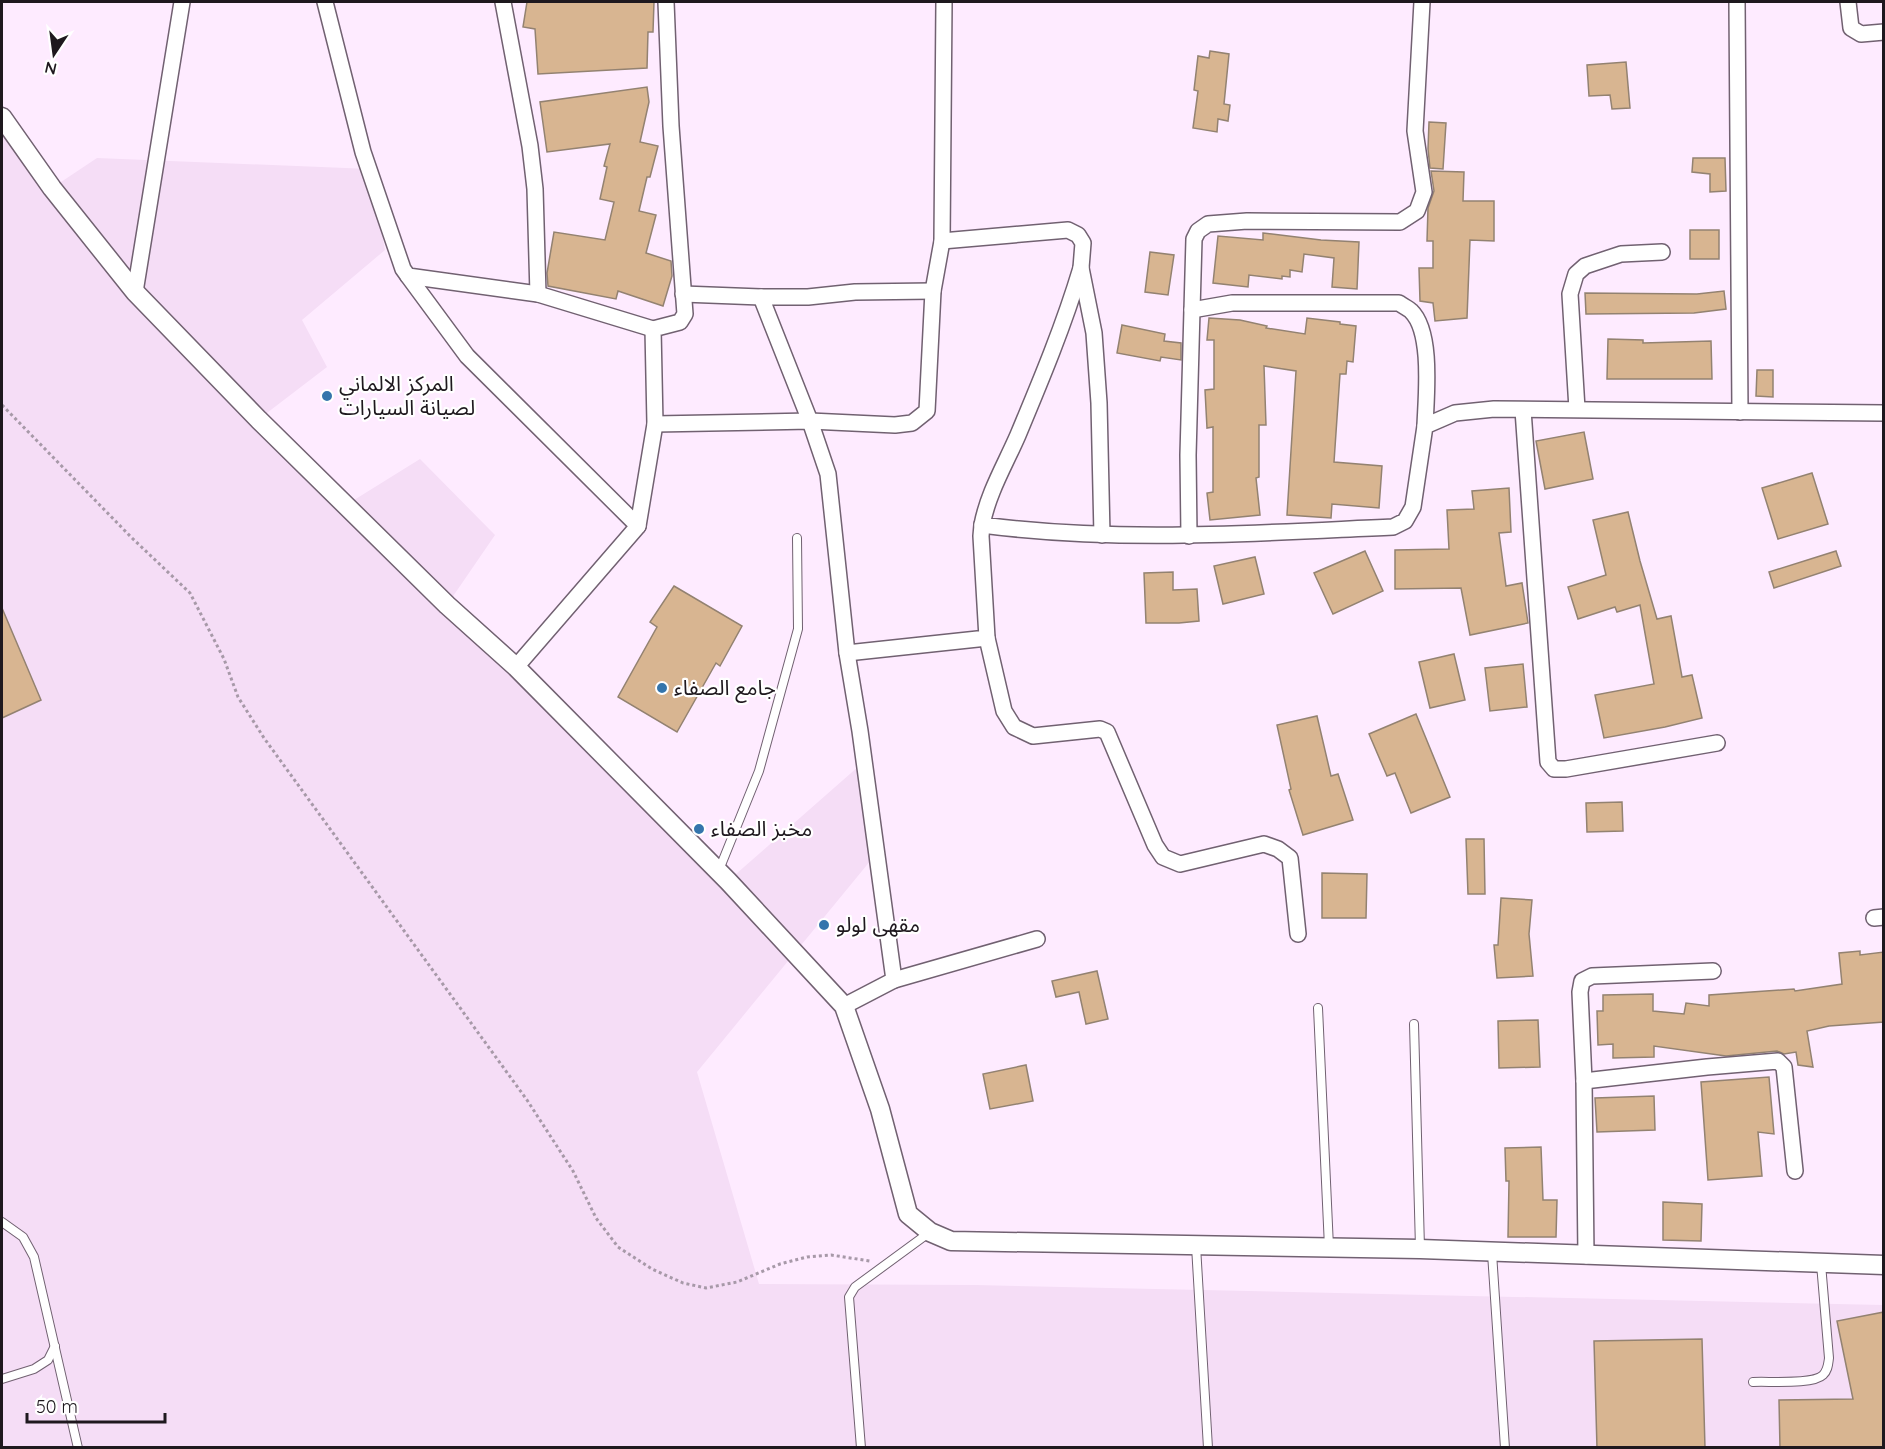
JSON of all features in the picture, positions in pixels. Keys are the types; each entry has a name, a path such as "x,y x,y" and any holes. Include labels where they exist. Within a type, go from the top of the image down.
{"street":[{"path":"135,292 182,2"},
{"path":"325,2 363,152 403,269 467,356 638,525"},
{"path":"503,2 536,189 538,294"},
{"path":"408,276 538,294 653,329 680,322 684,318 670,126 666,2"},
{"path":"656,424 810,421 895,425 912,423 927,411 933,291 942,241 944,2"},
{"path":"1189,536 1188,456 1194,239 1198,231 1208,224 1247,221 1400,222 1417,211 1424,192 1415,131 1422,2"},
{"path":"1737,2 1740,412"},
{"path":"1848,2 1851,28 1861,34 1884,32"},
{"path":"2,117 52,188 135,292 259,420 447,605 516,667 719,872 844,1006 880,1109 908,1214 930,1232 951,1241 1420,1250 1884,1265"},
{"path":"942,241 1068,230 1078,235 1083,243 1081,268 1067,313 1017,437 986,506 982,525 987,638 1004,711 1014,727 1033,736 1100,729 1107,732 1155,845 1163,857 1180,864 1264,844 1278,849 1290,858 1298,934"},
{"path":"1577,409 1570,294 1576,274 1585,266 1621,254 1662,252"},
{"path":"1081,268 1094,333 1099,403 1102,535"},
{"path":"683,294 808,297 847,293 933,291"},
{"path":"761,297 810,421 828,474 847,652 894,980"},
{"path":"982,525 1102,535 1189,536 1393,527 1405,521 1413,507 1425,426 1426,349 1419,322 1411,311 1399,303 1232,303 1192,310"},
{"path":"516,667 638,525 656,424 653,329"},
{"path":"1425,426 1455,413 1494,409 1884,413"},
{"path":"1523,410 1548,762 1554,770 1566,769 1717,743"},
{"path":"847,652 987,638"},
{"path":"844,1006 894,980 1037,939"},
{"path":"1586,1256 1584,1081 1580,992 1582,981 1592,976 1713,971"},
{"path":"1584,1081 1778,1061 1784,1067 1796,1171"}],"lane":[{"path":"719,872 759,771 798,629 797,538"},
{"path":"1318,1008 1329,1249"},
{"path":"1414,1024 1420,1250"},
{"path":"2,1222 23,1237 34,1257 78,1448"},
{"path":"861,1448 849,1297 855,1287 930,1232"},
{"path":"1196,1246 1208,1448"},
{"path":"1492,1253 1505,1448"},
{"path":"1753,1382 1808,1381 1817,1380 1824,1375 1829,1358 1821,1264"},
{"path":"2,1379 34,1369 48,1360 55,1347"}],"path":[{"path":"2,405 132,538 190,593 224,659 238,698 264,738 527,1100 573,1171 596,1218 618,1247 652,1269 683,1283 706,1288 737,1282 780,1264 807,1257 831,1256 887,1263"}],"shaded area":[{"path":"2,117 52,188 97,158 370,169 385,250 302,320 327,367 259,419 346,505 420,459 495,535 447,605 728,881 859,766 871,860 697,1072 759,1284 975,1285 1883,1305 1883,1447 2,1447"}],"building":[{"path":"527,2 654,2 653,32 648,32 647,68 538,74 535,29 523,27"},
{"path":"1210,51 1229,54 1224,104 1230,105 1228,121 1218,119 1217,132 1193,128 1198,91 1194,90 1198,56 1209,58"},
{"path":"1626,62 1630,108 1612,109 1610,95 1589,96 1587,65"},
{"path":"647,87 649,102 640,142 658,146 650,177 647,177 639,211 656,215 646,253 671,261 672,276 663,306 618,291 616,299 548,286 547,273 554,232 605,240 614,202 600,199 607,167 604,166 610,144 547,152 540,102"},
{"path":"1429,122 1446,123 1443,169 1430,168"},
{"path":"1693,158 1725,158 1726,191 1710,192 1710,174 1692,172"},
{"path":"1431,171 1464,172 1463,201 1494,201 1494,241 1470,240 1467,318 1435,321 1433,303 1420,301 1419,268 1433,268 1433,241 1427,241 1428,208 1434,191"},
{"path":"1690,230 1719,230 1719,259 1690,259"},
{"path":"1263,233 1359,242 1357,289 1332,287 1334,258 1304,254 1302,272 1290,270 1290,277 1282,276 1282,279 1249,275 1248,287 1213,283 1218,236 1263,240"},
{"path":"1150,252 1174,255 1168,295 1145,292"},
{"path":"1724,291 1726,309 1694,313 1586,314 1585,293 1697,294"},
{"path":"1209,318 1240,320 1267,326 1266,328 1305,334 1307,318 1356,326 1353,362 1347,361 1346,374 1340,374 1334,462 1382,466 1379,508 1332,504 1331,518 1287,515 1296,371 1264,366 1266,425 1259,425 1259,477 1256,478 1260,515 1210,520 1207,493 1213,492 1213,427 1207,428 1205,390 1214,389 1214,340 1207,340"},
{"path":"1122,325 1165,334 1164,341 1181,343 1181,360 1161,357 1160,361 1117,353"},
{"path":"1608,339 1643,340 1643,343 1711,341 1712,379 1607,379"},
{"path":"1757,370 1773,370 1773,397 1756,396"},
{"path":"1584,432 1593,479 1545,489 1536,441"},
{"path":"1812,473 1828,524 1778,539 1762,488"},
{"path":"1509,488 1511,532 1499,533 1506,586 1522,583 1528,623 1470,635 1461,588 1395,589 1395,550 1449,549 1447,510 1474,509 1472,491"},
{"path":"1628,512 1657,619 1671,616 1682,677 1692,675 1702,718 1604,738 1595,695 1654,684 1640,605 1617,612 1615,607 1578,619 1568,587 1606,575 1593,520"},
{"path":"1365,551 1383,591 1333,614 1314,573"},
{"path":"1836,551 1841,566 1774,588 1769,572"},
{"path":"1255,557 1264,594 1223,604 1214,566"},
{"path":"1173,572 1173,590 1197,589 1199,621 1146,623 1144,573"},
{"path":"674,586 742,626 720,666 716,663 677,732 618,697 657,627 650,622"},
{"path":"2,608 41,700 2,718"},
{"path":"1454,654 1465,700 1430,708 1419,662"},
{"path":"1523,664 1527,707 1490,711 1485,668"},
{"path":"1416,714 1450,797 1411,813 1395,773 1387,776 1369,734"},
{"path":"1317,716 1331,776 1338,774 1353,820 1303,835 1289,790 1291,789 1277,725"},
{"path":"1622,802 1623,831 1587,832 1586,803"},
{"path":"1466,839 1484,839 1485,894 1468,894"},
{"path":"1322,873 1367,874 1366,918 1322,918"},
{"path":"1501,898 1532,900 1529,934 1533,976 1497,978 1494,945 1498,945"},
{"path":"1860,951 1860,955 1884,952 1884,1022 1829,1026 1807,1031 1813,1067 1798,1065 1796,1052 1784,1054 1777,1051 1726,1056 1654,1046 1654,1057 1613,1058 1613,1044 1598,1045 1597,1011 1603,1011 1603,995 1653,994 1653,1011 1684,1014 1686,1003 1709,1006 1709,995 1794,989 1795,991 1842,984 1839,953"},
{"path":"1097,971 1108,1019 1086,1024 1079,992 1056,997 1052,981"},
{"path":"1538,1020 1540,1067 1499,1068 1498,1021"},
{"path":"1026,1065 1033,1101 990,1109 983,1074"},
{"path":"1769,1077 1774,1134 1758,1132 1762,1176 1708,1180 1701,1082"},
{"path":"1654,1096 1655,1130 1597,1132 1595,1098"},
{"path":"1541,1147 1543,1200 1557,1200 1556,1237 1508,1237 1509,1181 1506,1181 1505,1148"},
{"path":"1663,1202 1702,1204 1701,1241 1663,1240"},
{"path":"1884,1312 1884,1448 1780,1448 1779,1400 1853,1399 1837,1321"},
{"path":"1702,1339 1705,1448 1597,1448 1594,1341"}],"place":[{"name":"المركز الالماني لصيانة السيارات","path":"327,396"},
{"name":"جامع الصفاء","path":"662,688"},
{"name":"مخبز الصفاء","path":"699,829"},
{"name":"مقهى لولو","path":"824,925"}]}
